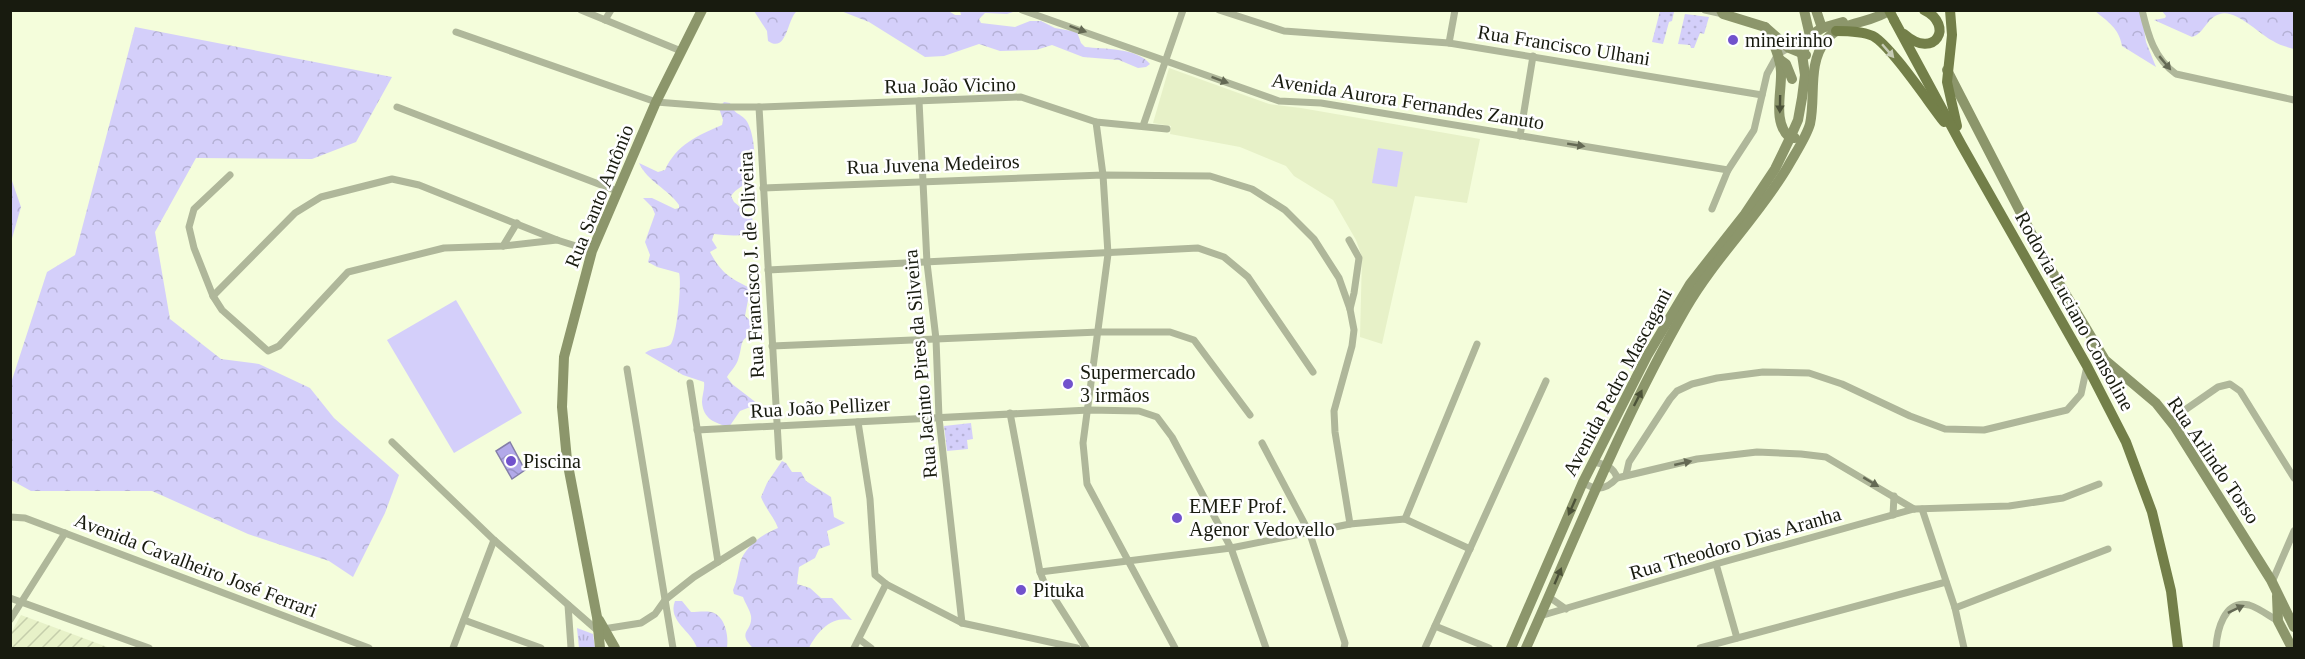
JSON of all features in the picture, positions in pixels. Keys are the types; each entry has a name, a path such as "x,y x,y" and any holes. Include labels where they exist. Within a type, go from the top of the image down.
{"main road":[{"name":"Rua Santo Antônio","path":"600,648 601,630 567,460 562,407 564,357 592,251 656,102 702,10"},
{"path":"1804,10 1810,37"},
{"path":"1816,10 1822,28"},
{"path":"1810,37 1822,28 1878,10"},
{"path":"1836,30 1881,17 1893,17 1914,42 1925,45 1934,42 1940,34 1939,26 1933,16 1924,10"},
{"path":"1950,10 1952,35 1947,70 1948,92 1961,144"},
{"path":"1722,12 1765,27 1790,48 1803,52 1814,71"},
{"name":"Rodovia Luciano Consoline","path":"1893,17 1961,144 2087,366 2126,442 2152,512 2171,591 2178,648"},
{"path":"1765,27 1778,56 1781,71 1779,112 1783,132 1790,138 1804,136"},
{"path":"1836,30 1867,34 1885,46 1961,144"},
{"name":"Avenida Pedro Mascagani","path":"1526,648 1605,465 1686,307 1703,280 1757,211 1786,169 1804,136 1809,125 1814,71 1818,55 1836,30"},
{"path":"1810,37 1826,41"},
{"name":"Avenida Pedro Mascagani","path":"1511,648 1583,482 1647,356 1690,284 1745,214 1775,170 1798,120 1804,75 1803,52 1810,37"},
{"path":"1778,56 1786,64 1792,79"},
{"name":"Rua Arlindo Torso","path":"1947,70 2044,258 2105,360 2156,403 2169,421 2274,588 2295,627"},
{"path":"2274,588 2278,621 2292,648"},
{"name":"Rua Santo Antônio","path":"601,630 615,648"}],"street":[{"path":"581,10 681,51"},
{"path":"605,21 610,10"},
{"name":"Avenida Aurora Fernandes Zanuto","path":"1022,10 1279,101 1321,103 1728,170"},
{"path":"1143,126 1182,10"},
{"name":"Rua Francisco Ulhani","path":"1219,10 1284,32 1449,43 1762,95"},
{"path":"1449,43 1455,10"},
{"path":"1705,10 1722,12"},
{"path":"2142,10 2148,35 2163,65 2176,74 2295,100"},
{"name":"Rua João Vicino","path":"456,32 656,102 720,107 759,107 1021,98 1096,122 1167,129"},
{"path":"1712,209 1728,170 1754,130 1767,74 1778,56 1810,37"},
{"path":"1520,136 1533,56"},
{"name":"Rua Jacinto Pires da Silveira","path":"919,101 927,263 936,339 939,418 962,623"},
{"path":"397,107 617,191"},
{"name":"Rua Francisco J. de Oliveira","path":"759,107 779,456"},
{"path":"1096,122 1103,175 1108,254 1083,443 1087,484 1175,648"},
{"path":"230,175 194,209 189,227 194,248 213,296 222,310 268,351 275,349 348,272 444,248 503,246 557,240"},
{"name":"Rua Juvena Medeiros","path":"763,188 922,180 1103,175 1210,176 1252,189 1284,210 1314,239 1339,278 1350,309"},
{"path":"213,296 295,213 321,197 392,179 419,185 557,240 592,251"},
{"path":"503,246 517,223"},
{"path":"1349,240 1359,258 1350,309 1354,330 1352,346 1334,411 1335,432 1350,524"},
{"path":"768,270 1198,248 1224,257 1248,277 1313,372"},
{"path":"772,346 1099,332 1170,332 1194,340 1250,415"},
{"path":"1405,519 1477,344"},
{"path":"1626,475 1629,462 1670,399 1677,391 1701,382 1763,372 1809,373 1842,384 1910,416 1945,429 1984,430 2067,410 2081,394 2087,366"},
{"path":"627,369 673,648"},
{"path":"1425,648 1546,381"},
{"path":"690,383 718,562"},
{"path":"2169,421 2218,387 2230,384 2240,391 2295,478"},
{"name":"Rua João Pellizer","path":"697,430 1010,413 1139,411 1157,417 1172,437 1231,548"},
{"path":"1010,413 1040,572 1086,648"},
{"path":"858,422 870,499 874,575 886,584 962,623 1077,648"},
{"path":"392,442 494,540 568,605 601,630 641,623 655,614 665,600 694,577 753,540"},
{"path":"1262,443 1310,534 1345,643 1344,648"},
{"path":"1583,482 1596,488 1611,485 1617,478 1626,475 1697,459 1747,453 1826,457 1918,509 1955,608 1965,648"},
{"path":"1594,462 1605,465 1616,472 1617,478"},
{"name":"Rua Theodoro Dias Aranha","path":"1540,616 1716,564 1918,509 2009,506 2063,498 2099,484"},
{"path":"1893,515 1894,496"},
{"name":"Avenida Cavalheiro José Ferrari","path":"10,517 25,518 369,648"},
{"path":"1040,572 1231,548 1310,534 1350,524 1405,519 1470,549"},
{"path":"2274,588 2295,531"},
{"path":"10,620 65,533"},
{"path":"453,648 494,540"},
{"path":"1231,548 1266,648"},
{"path":"1955,608 2108,549"},
{"path":"1716,564 1737,638"},
{"path":"1700,648 1946,582"},
{"path":"854,648 886,584"},
{"path":"1549,597 1566,609"},
{"path":"10,598 149,648"},
{"path":"2216,648 2220,623 2226,614 2237,606 2246,604 2278,621"},
{"path":"568,605 571,648"},
{"path":"464,620 542,648"},
{"path":"1435,626 1489,648"},
{"path":"859,639 871,648"}],"shaded area":[{"path":"1169,68 1269,104 1480,139 1467,203 1415,196 1382,344 1360,337 1362,257 1356,240 1333,200 1294,176 1286,166 1240,147 1170,134 1171,126 1153,123"},
{"path":"21,615 110,648 11,648 11,633"}],"green space":[{"path":"947,10 955,15 961,15 960,11 1010,11 1013,12 985,13 979,19 981,23 1015,27 1030,21 1041,21 1055,28 1077,32 1085,47 1129,52 1150,64 1138,68 1119,60 1083,57 1052,45 1036,50 1000,51 979,44 944,56 925,57 869,22 841,11"},
{"path":"754,11 797,11 783,39 774,44 768,41 767,31"},
{"path":"1660,11 1674,12 1663,44 1652,42"},
{"path":"2095,11 2141,11 2146,42 2156,67 2122,46 2116,30"},
{"path":"2162,11 2294,11 2294,49 2275,42 2240,19 2226,13 2216,16 2200,33 2192,37 2154,20 2165,18"},
{"path":"1685,14 1709,17 1704,34 1700,33 1694,48 1690,45 1678,44"},
{"path":"135,27 392,77 356,142 312,159 196,158 155,232 170,319 221,359 259,364 310,388 334,418 399,475 385,513 353,577 329,561 248,534 152,491 31,491 11,480 11,383 47,272 75,255"},
{"path":"724,102 730,103 735,111 745,119 751,130 755,157 753,173 751,178 731,196 734,202 752,217 754,228 741,235 714,234 712,240 717,248 710,252 728,276 754,290 748,300 745,316 752,322 762,322 764,326 760,334 745,339 737,362 727,377 732,384 758,404 740,411 729,427 715,422 705,413 702,402 704,382 683,375 645,353 671,344 677,320 680,278 679,273 648,262 650,255 645,242 655,214 643,198 652,198 675,209 679,208 679,205 647,175 639,163 658,172 665,170 682,147 696,137 722,125 723,120 719,108"},
{"path":"1378,148 1403,152 1397,187 1372,183"},
{"path":"10,178 21,207 11,242"},
{"path":"456,300 522,413 454,453 387,340"},
{"path":"971,423 973,439 967,440 968,449 947,451 944,426"},
{"path":"782,461 792,472 801,472 806,481 831,497 834,517 845,523 827,531 830,545 819,549 815,558 799,567 797,584 810,588 821,598 832,598 852,620 838,620 826,626 809,648 753,648 745,635 751,621 750,614 743,597 734,594 733,590 742,557 746,551 761,537 778,528 761,497 767,483"},
{"path":"675,601 682,601 691,612 711,612 720,617 727,632 727,648 697,648 674,614"},
{"path":"577,628 593,634 595,648 579,648"}],"water":[{"name":"Piscina","path":"510,442 525,470 512,479 496,451"}],"place":[{"name":"mineirinho","path":"1733,40"},
{"name":"Supermercado 3 irmãos","path":"1068,384"},
{"name":"Piscina","path":"511,461"},
{"name":"EMEF Prof. Agenor Vedovello","path":"1177,518"},
{"name":"Pituka","path":"1021,590"}]}
